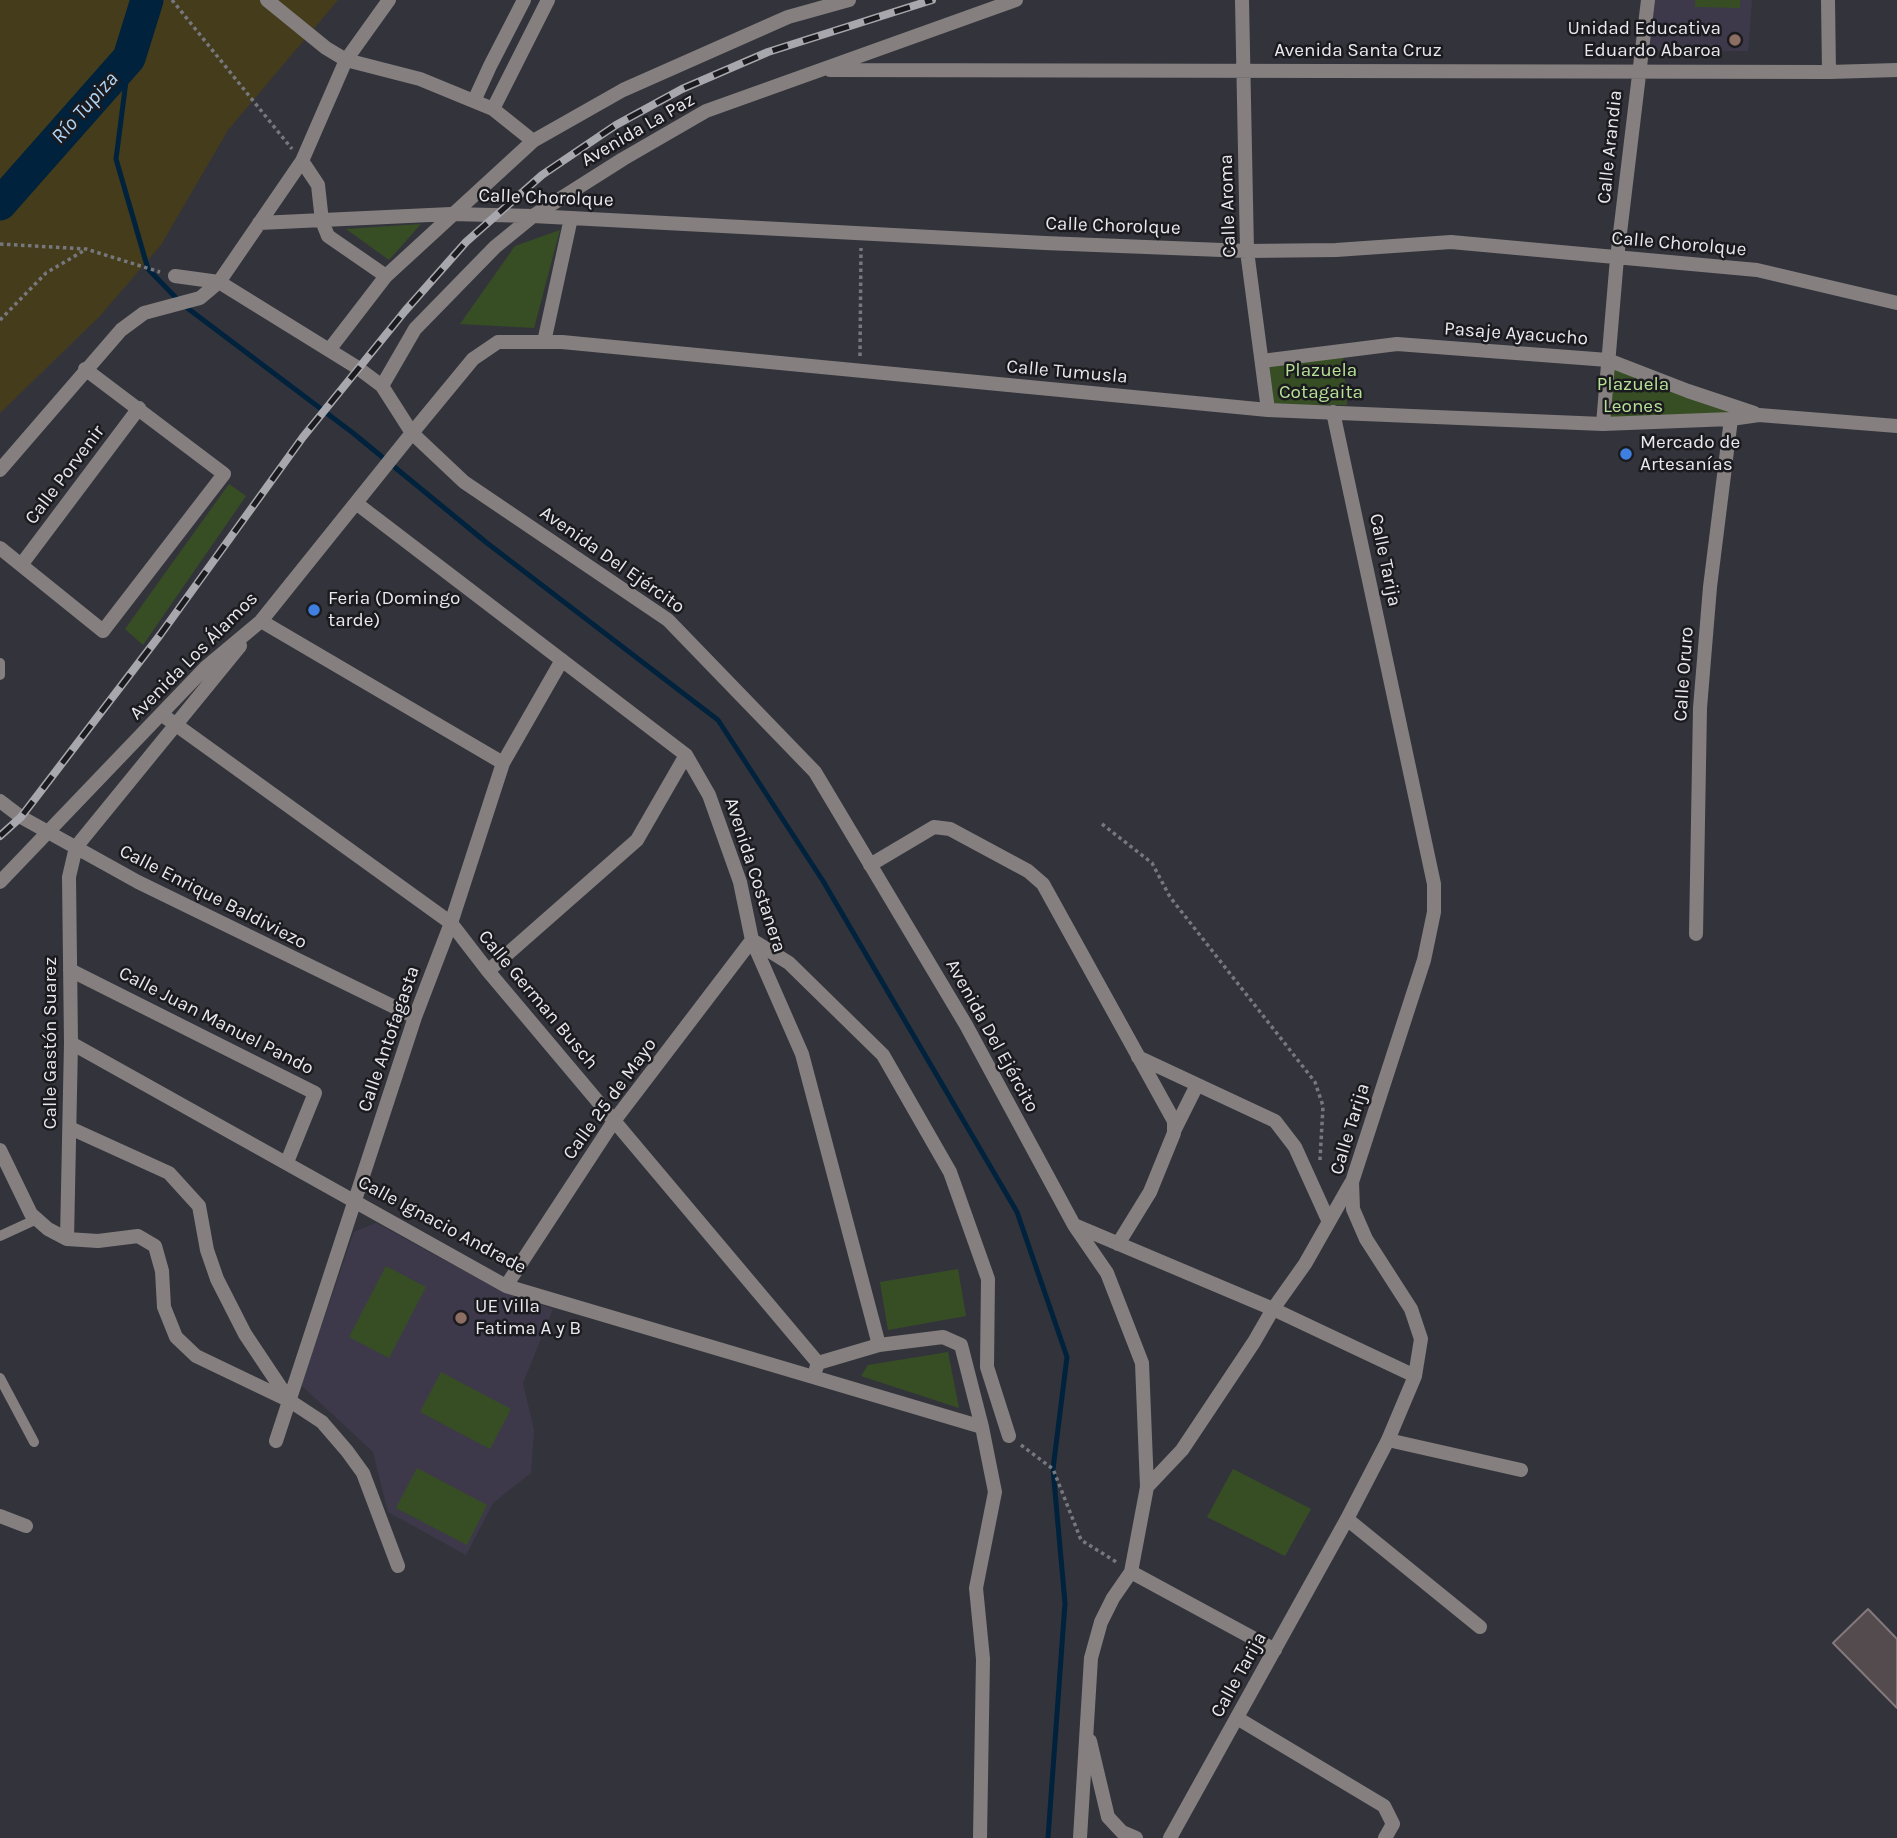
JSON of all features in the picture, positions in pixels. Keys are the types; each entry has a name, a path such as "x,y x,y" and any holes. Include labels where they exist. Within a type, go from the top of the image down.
{"street":[{"path":"267,0 326,48 346,60 420,79 493,109 533,141"},
{"path":"0,470 121,330 144,313 200,298 219,282 302,161 346,60 389,0"},
{"path":"474,102 489,66 524,0"},
{"path":"493,109 548,0"},
{"name":"Avenida La Paz","path":"328,350 386,276 533,141 624,90 788,17 849,0"},
{"name":"Avenida La Paz","path":"382,386 415,329 495,247 533,216 623,159 706,111 1016,0"},
{"name":"Calle Aroma","path":"1242,0 1247,251 1268,410"},
{"name":"Calle Arandia","path":"1603,424 1617,258 1648,0"},
{"path":"1828,0 1829,72"},
{"name":"Avenida Santa Cruz","path":"818,69 1638,72 1897,70"},
{"path":"302,161 318,185 322,220 328,236 386,276"},
{"name":"Calle Chorolque","path":"259,223 451,214 533,216 1247,251 1336,250 1451,242 1757,270 1897,303"},
{"path":"544,342 571,218"},
{"path":"175,276 219,282 358,368 382,386 412,433"},
{"name":"Calle Tumusla","path":"412,433 473,359 498,342 562,342 1268,410 1603,424 1731,419 1759,415"},
{"name":"Pasaje Ayacucho","path":"1262,361 1396,344 1608,360 1759,415"},
{"path":"0,548 103,631 225,474 85,369"},
{"name":"Calle Porvenir","path":"20,565 139,408"},
{"name":"Calle Tarija","path":"1170,1838 1388,1440 1415,1376 1421,1339 1411,1309 1366,1239 1353,1209 1352,1182 1424,960 1434,912 1434,884 1333,412"},
{"path":"1759,415 1897,426"},
{"name":"Calle Oruro","path":"1696,934 1700,708 1710,587 1731,419"},
{"name":"Avenida Los Álamos","path":"0,882 206,667 261,621 412,433"},
{"name":"Avenida Del Ejército","path":"412,433 464,482 668,620 815,772 966,1025 1074,1225 1107,1273 1142,1363 1147,1487 1131,1572 1101,1622 1091,1658 1080,1838"},
{"name":"Avenida Costanera","path":"356,503 686,755 709,795 735,869 752,940 802,1054 880,1345"},
{"path":"76,847 261,621 503,763"},
{"name":"Calle Antofagasta","path":"276,1441 415,1017 451,923 503,763 562,660"},
{"name":"Calle German Busch","path":"162,714 451,923 816,1370"},
{"path":"488,971 637,840 686,755"},
{"name":"Calle Enrique Baldiviezo","path":"0,802 21,817 138,882 415,1017"},
{"path":"870,865 934,827 950,829 1028,871 1043,884 1174,1121 1174,1133"},
{"name":"Calle Gastón Suarez","path":"67,1239 71,1043 69,877 76,847"},
{"path":"752,940 789,963 883,1055 950,1172 988,1279 987,1367 1009,1436"},
{"name":"Calle 25 de Mayo","path":"506,1286 614,1121 752,940"},
{"name":"Calle Juan Manuel Pando","path":"70,970 315,1093 287,1162"},
{"name":"Calle Ignacio Andrade","path":"71,1043 506,1286 816,1370 982,1427"},
{"path":"1138,1057 1275,1121 1295,1147 1329,1222"},
{"path":"1118,1244 1150,1192 1197,1085"},
{"path":"70,1128 169,1173 199,1206 207,1250 217,1279 245,1335 290,1401"},
{"path":"0,1150 32,1214 48,1229 67,1239 98,1241 138,1236 155,1246 162,1271 164,1307 176,1337 196,1356 290,1401 322,1422 363,1473 398,1566"},
{"path":"1147,1487 1182,1450 1273,1309 1305,1265 1352,1182"},
{"path":"1074,1225 1273,1309 1415,1376"},
{"path":"816,1370 880,1345 943,1337 961,1345 995,1492 976,1588 983,1659 980,1838"},
{"path":"1388,1440 1521,1470"},
{"path":"0,1516 26,1526"},
{"path":"1347,1518 1480,1627"},
{"path":"1131,1572 1275,1650"},
{"path":"1237,1718 1384,1806 1393,1824 1385,1838"},
{"path":"1086,1727 1108,1817 1122,1832 1136,1838"}],"lane":[{"path":"0,663 0,676"},
{"path":"0,1236 37,1219"},
{"path":"0,1378 34,1442"}],"path":[{"path":"172,0 302,161"},
{"path":"860,372 861,233"},
{"path":"0,244 86,248 175,276"},
{"path":"0,320 46,273 86,248"},
{"path":"1102,824 1152,863 1170,897 1315,1082 1323,1106 1318,1197"},
{"path":"1009,1436 1053,1469 1081,1541 1131,1572"}],"shaded area":[{"path":"1654,0 1752,0 1748,51 1647,51"},
{"path":"376,1223 494,1287 553,1309 523,1383 534,1430 531,1473 493,1503 466,1555 388,1512 373,1452 301,1385 354,1232"}],"green space":[{"path":"1695,0 1740,0 1740,8 1695,7"},
{"path":"421,224 389,260 346,229"},
{"path":"560,230 534,328 460,324 515,246"},
{"name":"Plazuela Cotagaita","path":"1343,355 1347,405 1273,405 1266,365"},
{"name":"Plazuela Leones","path":"1613,367 1742,414 1609,419"},
{"path":"229,484 246,496 143,645 125,629"},
{"path":"386,1266 426,1287 389,1358 349,1337"},
{"path":"958,1269 966,1316 888,1330 880,1282"},
{"path":"948,1352 959,1408 861,1376 868,1365"},
{"path":"441,1372 511,1409 490,1449 420,1412"},
{"path":"417,1468 487,1505 467,1545 396,1508"},
{"path":"1233,1469 1311,1509 1285,1556 1207,1517"}],"sand":[{"path":"0,0 338,0 228,130 161,245 99,317 0,413"}],"building":[{"path":"1868,1609 1897,1639 1897,1708 1833,1643"}],"waterway":[{"name":"Río Tupiza","path":"0,204 129,58 147,0"},
{"path":"129,58 116,159 148,269 182,304 353,433 487,543 718,720 823,881 1017,1212 1067,1357 1053,1469 1065,1603 1048,1838"}],"railway":[{"path":"0,836 21,817 160,635 303,437 405,311 466,242 542,175 616,125 682,89 768,52 932,0"}],"place":[{"name":"Unidad Educativa Eduardo Abaroa","path":"1735,40"},
{"name":"Mercado de Artesanías","path":"1626,454"},
{"name":"Feria (Domingo tarde)","path":"314,610"},
{"name":"UE Villa Fatima A y B","path":"461,1318"}]}
